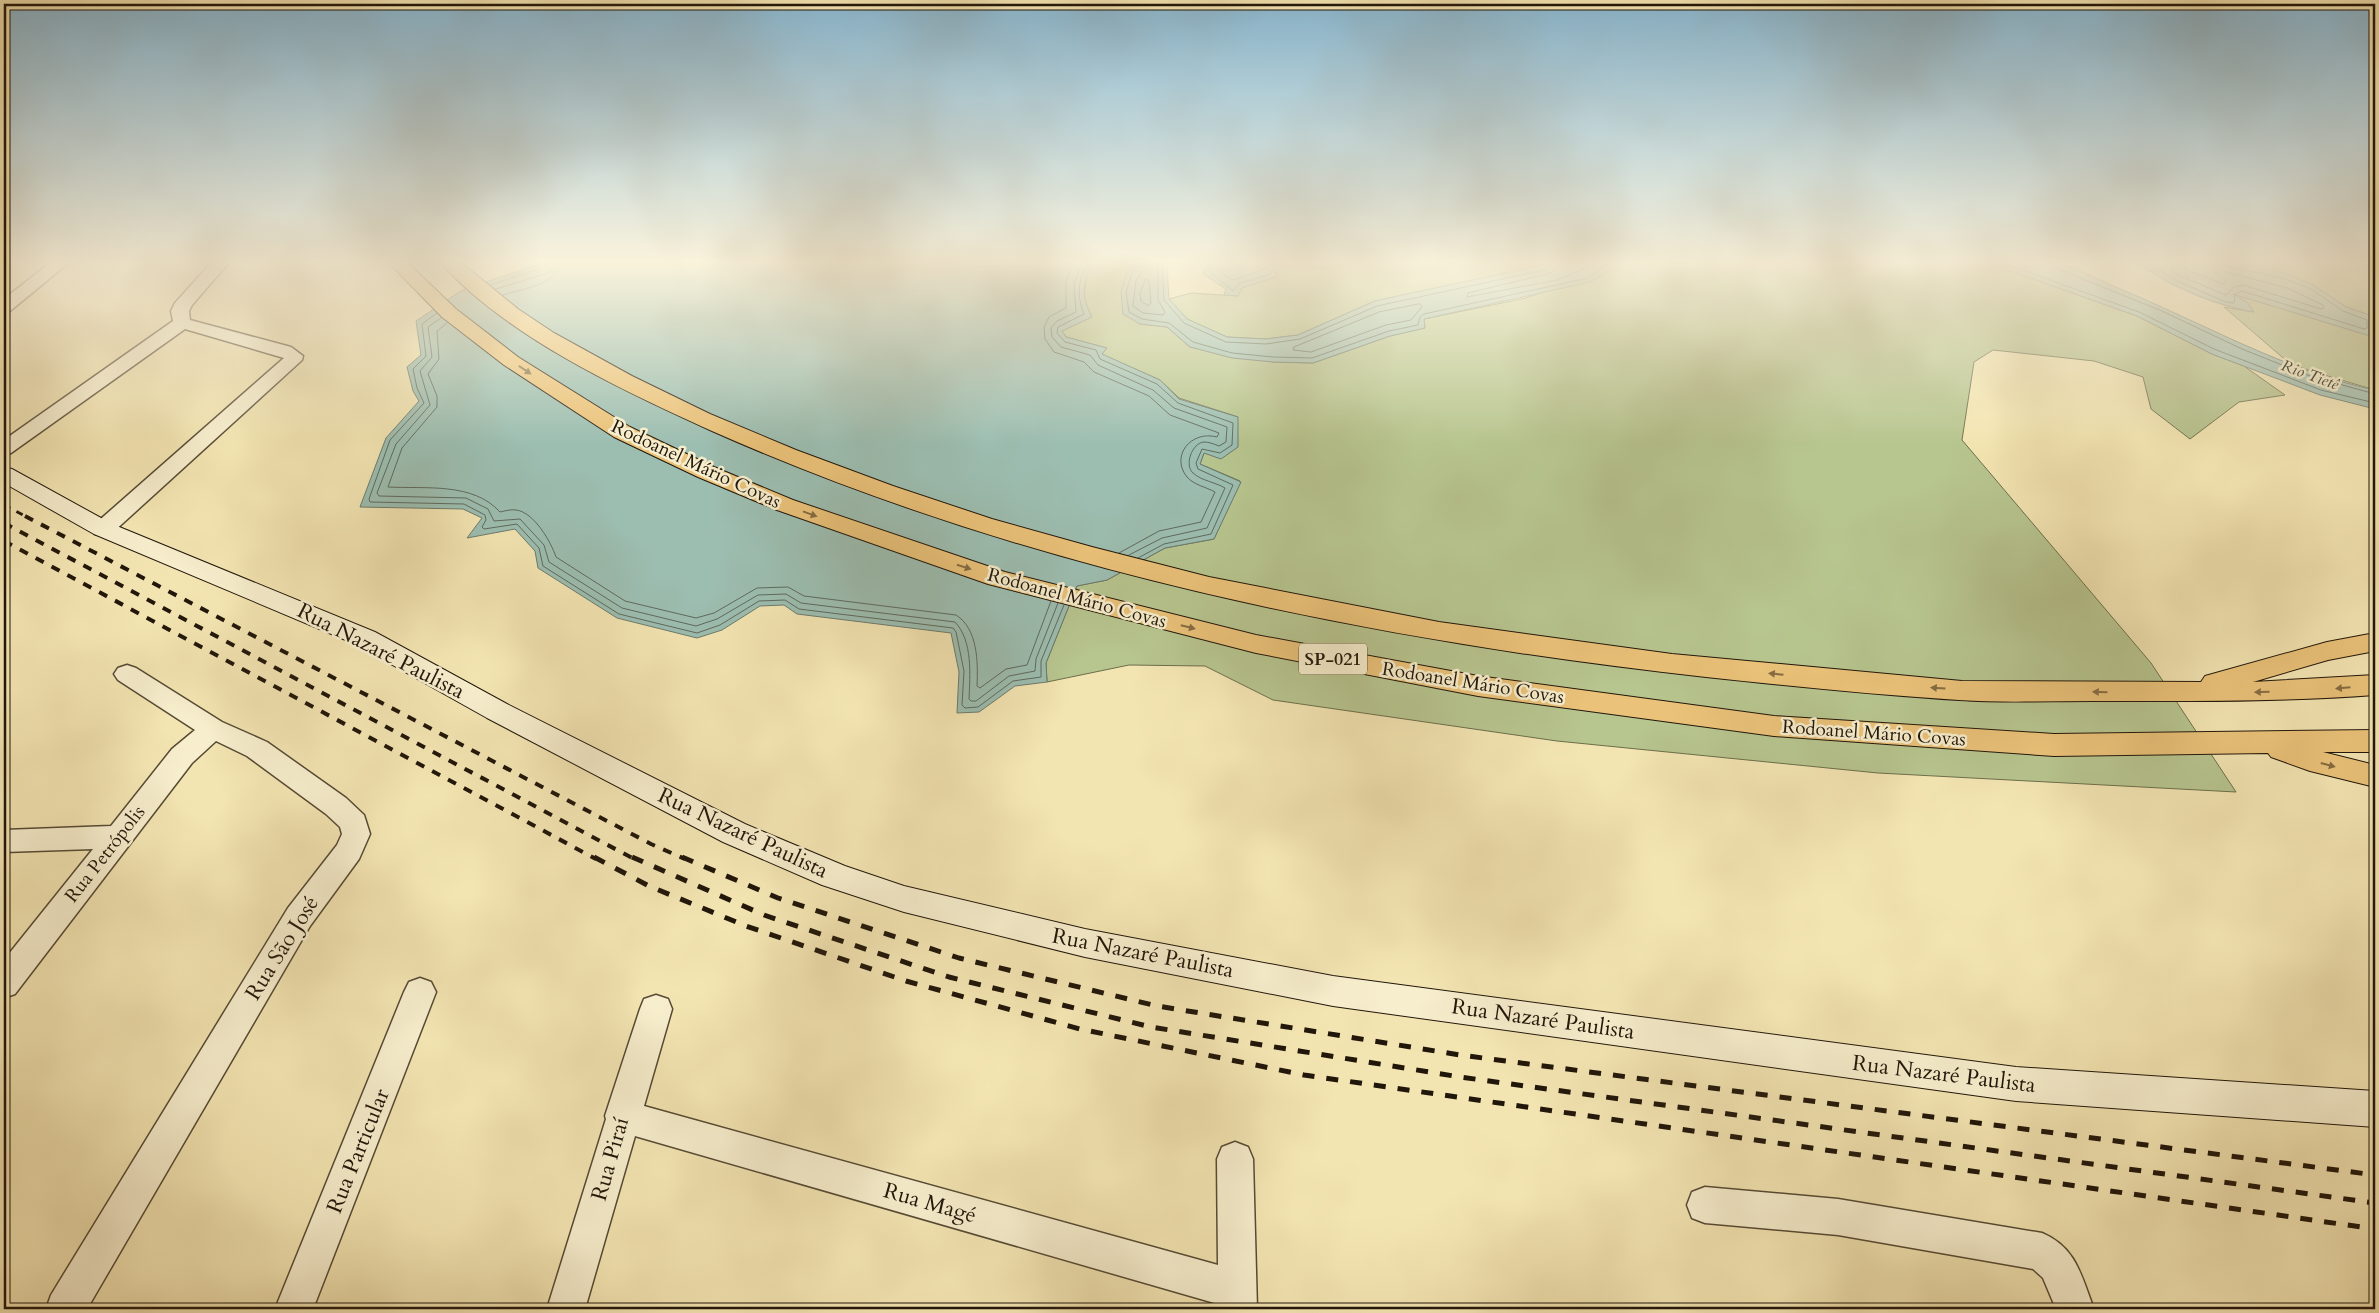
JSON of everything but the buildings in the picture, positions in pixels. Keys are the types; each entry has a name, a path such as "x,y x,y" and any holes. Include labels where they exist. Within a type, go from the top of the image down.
{"highway":[{"name":"Rodoanel Mário Covas","path":"460,321 511,361 622,432 706,472 785,505 877,538 1006,580 1256,644 1478,686 1774,726 2054,745 2368,742"},
{"name":"SP-021","path":"526,321 556,342 682,410 836,475 942,511 1054,545 1233,591 1373,620 1602,656 1874,684 1993,692 2311,691 2375,685"},
{"path":"2196,692 2223,680 2327,651 2375,642"},
{"path":"2266,744 2310,760 2375,776"}],"main road":[{"name":"Rua Nazaré Paulista","path":"4,474 103,529 364,638 497,711 734,834 834,876 904,899 1085,943 1333,990 1666,1035 1888,1068 2016,1084 2375,1109"}],"street":[{"path":"4,449 182,323 284,351 294,356 293,360 103,529"},
{"name":"Rua São José","path":"65,1309 299,917 349,851 356,838 354,823 336,806 257,749 213,729 128,674"},
{"name":"Rua Petrópolis","path":"4,984 182,756 213,729"},
{"path":"4,841 118,838"},
{"name":"Rua Particular","path":"294,1309 420,992"},
{"name":"Rua Piraí","path":"566,1309 622,1116 656,1009"},
{"name":"Rua Magé","path":"622,1116 1238,1300"},
{"path":"1235,1159 1238,1300"},
{"path":"1705,1205 1838,1217 2042,1252 2057,1265 2075,1309"}],"green space":[{"path":"1068,321 1139,321 1140,324 1167,327 1190,347 1273,362 1313,363 1390,336 1425,328 1424,321 2147,321 2212,354 2244,366 2285,395 2239,402 2190,439 2151,409 2143,377 2094,361 1993,350 1974,362 1962,440 2151,663 2236,792 1878,773 1557,741 1273,700 1205,666 1129,665 1047,682 1046,663 1077,586 1107,580 1165,548 1214,539 1240,481 1200,464 1204,453 1238,417 1179,398 1160,380 1101,354 1106,348 1066,337 1061,331"},
{"path":"1192,321 1329,321 1298,335 1266,339 1227,337"},
{"path":"2241,321 2375,321 2375,390 2289,363"}],"water":[{"path":"416,321 1083,321 1062,331 1066,337 1107,348 1102,354 1160,380 1179,399 1238,417 1238,447 1221,459 1204,453 1200,464 1241,482 1214,539 1165,548 1107,580 1077,586 1046,663 1047,682 1015,686 979,712 957,713 959,672 951,633 797,614 784,605 760,606 722,630 697,638 617,618 538,568 535,551 515,529 467,538 482,518 463,509 360,507 386,438 419,401 413,391 407,367 421,355"},
{"path":"1135,321 1192,321 1227,337 1266,339 1298,335 1329,321 1424,321 1425,328 1390,336 1313,363 1232,358 1190,347 1167,327 1140,324"},
{"name":"Rio Tietê","path":"2147,321 2193,321 2277,359 2342,382 2375,390 2375,409 2320,395 2212,354"},
{"path":"2322,321 2374,321 2370,336"}],"railway":[{"path":"4,505 27,517"},
{"path":"25,516 651,844 685,859"},
{"path":"4,523 634,859"},
{"path":"4,541 596,859"},
{"path":"594,857 649,886 746,926 906,981 1080,1029 1304,1075 2375,1229"},
{"path":"632,857 764,915 949,977 1151,1027 1460,1077 2375,1203"},
{"path":"682,857 778,898 959,958 1157,1006 1460,1055 2375,1175"}]}
